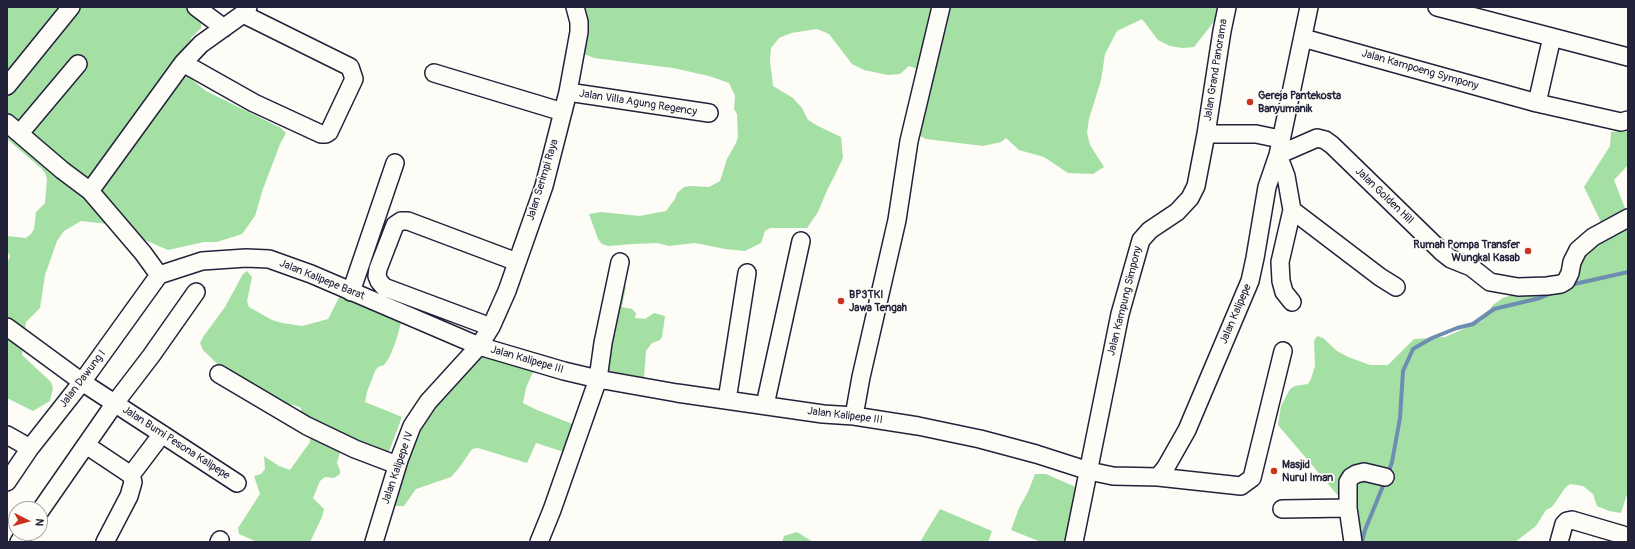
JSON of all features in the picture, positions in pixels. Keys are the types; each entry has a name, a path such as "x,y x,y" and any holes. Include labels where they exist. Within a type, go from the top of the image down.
{"street":[{"path":"7,86 71,7"},
{"path":"196,7 224,28"},
{"name":"Jalan Serimpi Raya","path":"479,346 491,327 507,291 544,186 568,92 579,32 579,22 575,7"},
{"path":"854,416 861,378 897,220 909,142 941,7"},
{"name":"Jalan Grand Panorama","path":"1206,134 1227,7"},
{"path":"1292,302 1284,292 1281,281 1280,262 1292,210 1279,147 1309,7"},
{"path":"1437,7 1628,57"},
{"path":"90,191 183,63 201,44 224,28 245,10 350,67 354,79 329,132 326,134 320,134 254,103 183,63"},
{"path":"1537,103 1552,37"},
{"name":"Jalan Kampoeng Sympony","path":"1303,38 1537,103 1621,122 1628,120"},
{"path":"78,64 13,128 62,170 90,191 144,253 159,275"},
{"path":"434,73 563,112"},
{"name":"Jalan Villa Agung Regency","path":"568,92 709,113"},
{"path":"1206,134 1256,134 1279,147"},
{"name":"Jalan Kampung Simpony","path":"1074,542 1120,314 1141,240 1150,230 1177,212 1190,198 1196,186 1206,134"},
{"name":"Jalan Golden Hill","path":"1279,147 1317,138 1325,140 1338,150 1442,252 1451,259 1471,267 1490,282 1499,284 1518,286 1547,286 1561,284 1566,281 1570,273 1572,262 1578,250 1593,237 1628,218"},
{"name":"Jalan Kalipepe","path":"1158,477 1166,467 1187,430 1250,281 1267,187 1279,147"},
{"path":"351,292 394,163"},
{"path":"1292,210 1380,277 1396,287"},
{"path":"491,327 384,287 377,276 378,269 395,225 401,221 408,221 517,262"},
{"path":"765,405 801,241"},
{"name":"Jalan Kalipepe Barat","path":"159,275 202,262 246,258 269,259 311,274 479,346"},
{"path":"539,542 598,379 603,343 620,262"},
{"path":"727,400 747,273"},
{"name":"Jalan Dawung I","path":"7,482 30,448 82,382 159,275"},
{"name":"Jalan Bumi Pesona Kalipepe","path":"47,501 115,403 151,356 196,292"},
{"name":"Jalan Bumi Pesona Kalipepe","path":"7,327 82,382 237,483"},
{"name":"Jalan Kalipepe III","path":"479,346 598,379 727,400 854,416 918,426 980,439 1036,454 1089,471"},
{"name":"Jalan Kalipepe IV","path":"374,542 397,465 412,426 428,402 479,346"},
{"path":"1089,471 1113,476 1158,477 1241,486 1252,478 1284,351"},
{"path":"220,374 307,426 355,449 397,465"},
{"path":"131,475 162,434"},
{"path":"7,435 30,448"},
{"path":"86,445 131,475 133,482 129,496 105,542"},
{"path":"1354,542 1348,508 1348,482 1351,477 1364,472 1385,477"},
{"path":"1282,509 1348,508"},
{"path":"1559,542 1564,524 1567,521 1572,520 1624,537"}],"green space":[{"path":"7,7 197,7 201,28 192,37 177,63 186,75 206,91 281,128 286,133 280,144 263,189 255,216 242,234 217,242 204,242 168,250 108,224 81,221 64,231 57,241 45,275 40,308 26,322 22,355 51,382 53,388 50,401 33,411 7,398 7,264 10,256 7,251 7,236 26,238 31,234 34,229 36,212 45,203 47,179 41,168 7,139"},
{"path":"584,7 1218,7 1216,19 1194,47 1182,48 1170,46 1158,40 1142,19 1117,31 1105,54 1101,80 1089,119 1087,133 1090,145 1104,167 1093,174 1068,173 1044,157 1019,150 1006,138 1001,142 983,146 926,139 915,133 927,76 909,66 900,74 888,75 864,70 852,64 829,34 817,29 791,33 779,38 771,48 770,61 773,86 793,98 802,108 808,120 841,137 843,158 818,212 807,228 770,228 765,231 761,243 745,251 695,243 669,246 657,243 608,246 602,244 598,239 589,214 601,212 640,216 666,211 675,199 677,193 684,187 709,187 720,181 727,159 738,137 737,114 734,109 735,96 729,83 709,76 673,68 594,58 584,54 587,28"},
{"path":"1628,130 1628,165 1614,180 1628,216 1628,491 1621,513 1609,511 1597,506 1593,494 1583,486 1570,484 1565,488 1552,507 1546,510 1536,526 1515,542 1360,542 1340,498 1278,425 1281,406 1290,389 1295,386 1308,384 1311,379 1315,366 1314,341 1317,336 1323,338 1337,351 1348,357 1370,365 1388,365 1414,339 1445,337 1482,321 1493,305 1503,298 1540,292 1589,254 1603,232 1600,220 1584,187 1610,146 1611,132"},
{"path":"247,271 252,277 247,301 249,307 272,320 302,326 328,319 342,292 402,319 396,341 389,358 384,365 378,367 375,371 365,402 402,417 388,454 341,449 337,463 340,474 334,478 325,477 320,481 313,498 324,509 322,517 310,542 257,542 239,534 238,528 260,494 254,476 261,474 265,469 264,456 279,466 290,470 310,442 310,438 302,418 301,408 294,405 284,404 236,382 203,350 200,343 225,307 243,274"},
{"path":"621,283 626,286 622,307 632,309 636,313 635,318 645,319 654,313 665,316 662,337 660,340 652,343 646,351 644,377 639,382 606,375"},
{"path":"489,351 537,368 532,374 526,388 523,403 575,425 564,452 536,443 527,463 478,448 472,449 451,477 416,489 404,506 395,506 410,444 429,413 448,394 481,356"},
{"path":"1035,474 1046,474 1078,488 1069,542 1041,542 1011,530 1019,508 1028,492"},
{"path":"940,509 992,531 988,542 920,542"},
{"path":"797,532 813,542 782,542 784,536"}],"waterway":[{"path":"1570,285 1628,272"},
{"path":"1388,474 1392,462 1400,418 1403,371 1413,349 1432,338 1457,328 1473,324 1494,309 1540,298 1552,293"},
{"path":"1362,542 1365,530 1385,481"}],"place":[{"name":"Gereja Pantekosta Banyumanik","path":"1250,102"},
{"name":"Rumah Pompa Transfer Wungkal Kasab","path":"1528,251"},
{"name":"BP3TKI Jawa Tengah","path":"841,301"},
{"name":"Masjid Nurul Iman","path":"1274,471"}]}
